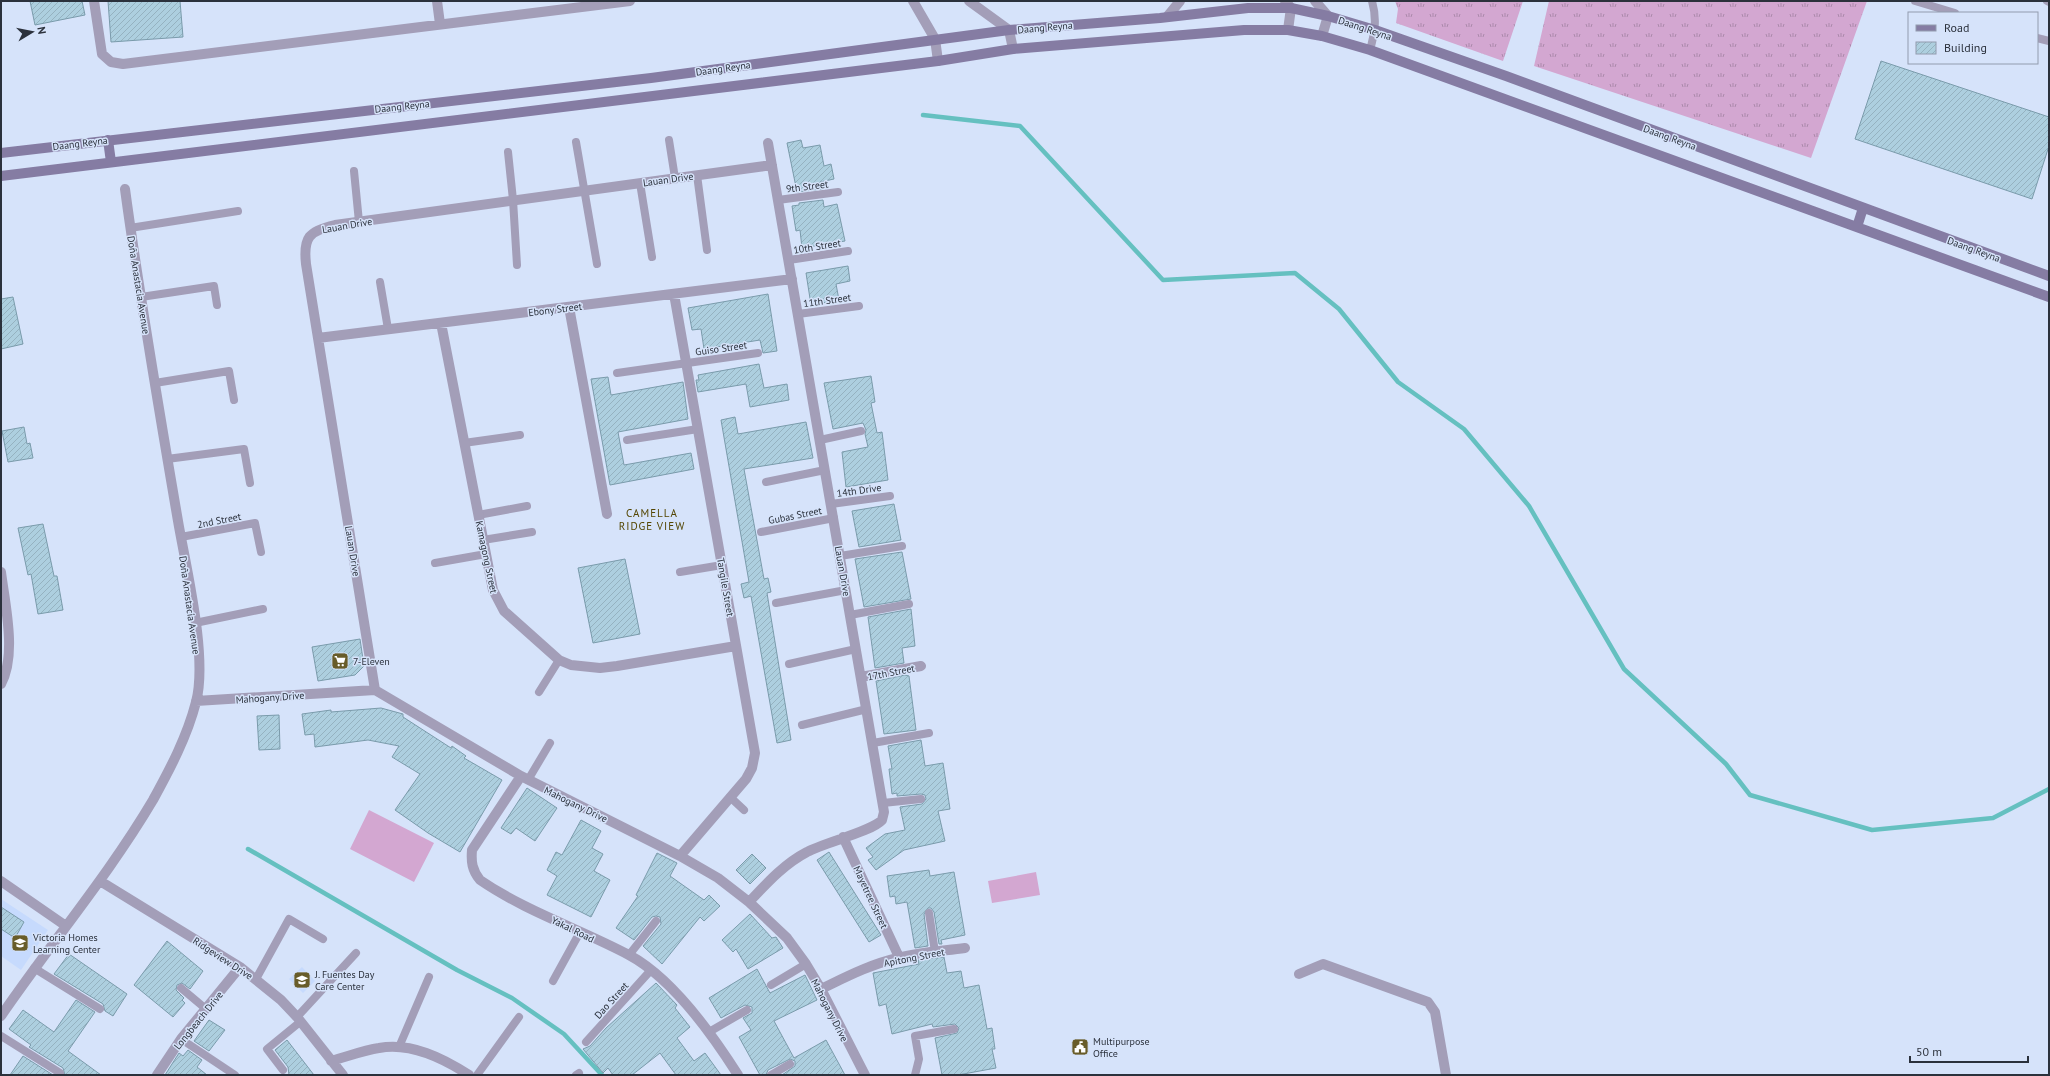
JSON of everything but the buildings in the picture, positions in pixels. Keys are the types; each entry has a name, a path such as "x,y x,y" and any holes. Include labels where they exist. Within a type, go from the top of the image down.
{"main road":[{"name":"Daang Reyna","path":"1,153 651,78 1010,30 1288,5 1375,30 1506,76 2049,276"},
{"name":"Daang Reyna","path":"1,176 938,61 1013,49 1244,30 1288,30 1322,36 1370,50 2049,297"},
{"path":"108,140 111,162"},
{"path":"1857,227 1863,208"}],"street":[{"path":"94,1 102,54 111,62 123,64 630,1"},
{"path":"437,1 440,24"},
{"path":"913,1 935,39 938,61"},
{"path":"969,1 1010,30 1013,49"},
{"path":"1167,17 1180,1"},
{"path":"1316,1 1328,16 1322,36"},
{"path":"1288,5 1288,30"},
{"name":"Lauan Drive","path":"749,902 787,864 807,852 879,824 882,820 883,803 768,143"},
{"name":"Lauan Drive","path":"376,690 306,264 307,240 313,232 320,228 359,222 772,165"},
{"name":"Doña Anastacia Avenue","path":"1,1016 138,825 168,774 181,745 196,701 199,677 195,623 154,383 125,189"},
{"name":"Ebony Street","path":"318,338 792,279"},
{"name":"Tangile Street","path":"674,294 755,753 752,768 730,797 680,856"},
{"path":"569,307 607,514"},
{"name":"Kamagong Street","path":"441,323 492,590 504,611 559,660 571,665 600,668 736,646"},
{"path":"1,572 9,624 8,654 1,684"},
{"name":"17th Street","path":"861,677 922,666"},
{"name":"Mahogany Drive","path":"196,701 376,690 524,778 680,856 718,878 749,902 787,938 806,964 821,989 865,1075"},
{"name":"Yakal Road","path":"524,778 472,850 471,861 474,872 480,880 489,886 629,955 651,970 685,1003 709,1032 738,1075"},
{"name":"Mayetree Street","path":"843,837 899,957"},
{"name":"Ridgeview Drive","path":"100,880 240,967 256,979 299,1019 342,1075"},
{"path":"1,881 66,926"},
{"name":"Apitong Street","path":"821,989 860,970 899,957 965,948"},
{"path":"1299,974 1323,964 1428,1002 1435,1012 1446,1075"},
{"name":"Longbeach Drive","path":"157,1075 181,1039 240,967"},
{"path":"331,1061 379,1048 399,1046 444,1059 469,1075"}],"lane":[{"path":"1370,50 1375,30 1376,15 1372,1"},
{"path":"1915,1 1952,12"},
{"path":"2038,38 2049,41"},
{"path":"670,140 675,178"},
{"path":"576,142 586,190 597,264"},
{"path":"508,152 513,200 517,266"},
{"path":"354,171 359,222"},
{"path":"697,175 707,250"},
{"path":"640,183 652,257"},
{"name":"9th Street","path":"778,200 838,192"},
{"path":"130,228 238,211"},
{"name":"10th Street","path":"789,260 848,251"},
{"path":"380,282 388,329"},
{"path":"141,297 214,286 217,305"},
{"name":"11th Street","path":"798,314 859,306"},
{"name":"Guiso Street","path":"617,373 758,353"},
{"path":"154,383 229,371 234,400"},
{"path":"627,440 698,429"},
{"path":"820,440 861,432"},
{"path":"464,443 520,435"},
{"path":"167,459 244,449 250,484"},
{"path":"766,482 825,470"},
{"name":"14th Drive","path":"831,504 890,496"},
{"path":"478,515 527,506"},
{"name":"Gubas Street","path":"761,532 834,518"},
{"name":"2nd Street","path":"181,537 255,522 261,552"},
{"path":"483,540 532,532"},
{"path":"840,556 902,546"},
{"path":"435,563 486,554"},
{"path":"680,572 722,566"},
{"path":"776,602 846,590"},
{"path":"850,615 909,604"},
{"path":"195,623 263,610"},
{"path":"789,664 856,649"},
{"path":"539,692 559,660"},
{"path":"802,725 867,709"},
{"path":"872,743 929,733"},
{"path":"524,778 550,743"},
{"path":"730,797 744,810"},
{"path":"883,803 922,798"},
{"path":"929,913 935,952"},
{"path":"256,979 289,919 323,939"},
{"path":"629,955 656,921"},
{"path":"553,981 580,932"},
{"path":"283,1070 267,1049 299,1019 356,954"},
{"path":"771,985 806,964"},
{"path":"34,968 100,1009"},
{"name":"Dao Street","path":"586,1042 651,970"},
{"path":"399,1046 429,977"},
{"path":"181,988 206,1009"},
{"path":"709,1032 747,1010"},
{"path":"477,1075 519,1016"},
{"path":"915,1075 919,1059 916,1036 954,1029"},
{"path":"1,1036 60,1073"},
{"path":"181,1039 235,1075"},
{"path":"771,1075 790,1064"}],"shaded area":[{"name":"Victoria Homes Learning Center","path":"1,899 48,930 21,970 1,956"},
{"name":"J. Fuentes Day Care Center","path":"302,967 315,981 303,993 289,979"}],"green space":[{"path":"1395,1 1523,1 1503,61 1396,23 1398,9"},
{"path":"1549,1 1867,1 1811,158 1534,66"},
{"path":"369,810 434,843 414,882 350,849"},
{"path":"1036,872 1040,895 992,903 988,881"}],"waterway":[{"path":"923,115 1020,126 1163,280 1295,273 1339,309 1398,382 1464,429 1529,506 1624,669 1726,764 1750,795 1872,830 1993,818 2049,789"},
{"path":"248,849 457,970 512,998 564,1034 602,1075"}],"place":[{"name":"7-Eleven","path":"340,661"},
{"name":"Victoria Homes Learning Center","path":"20,943"},
{"name":"J. Fuentes Day Care Center","path":"302,980"},
{"name":"Multipurpose Office","path":"1080,1047"}],"district":[{"name":"CAMELLA RIDGE VIEW","path":"652,519"}]}
